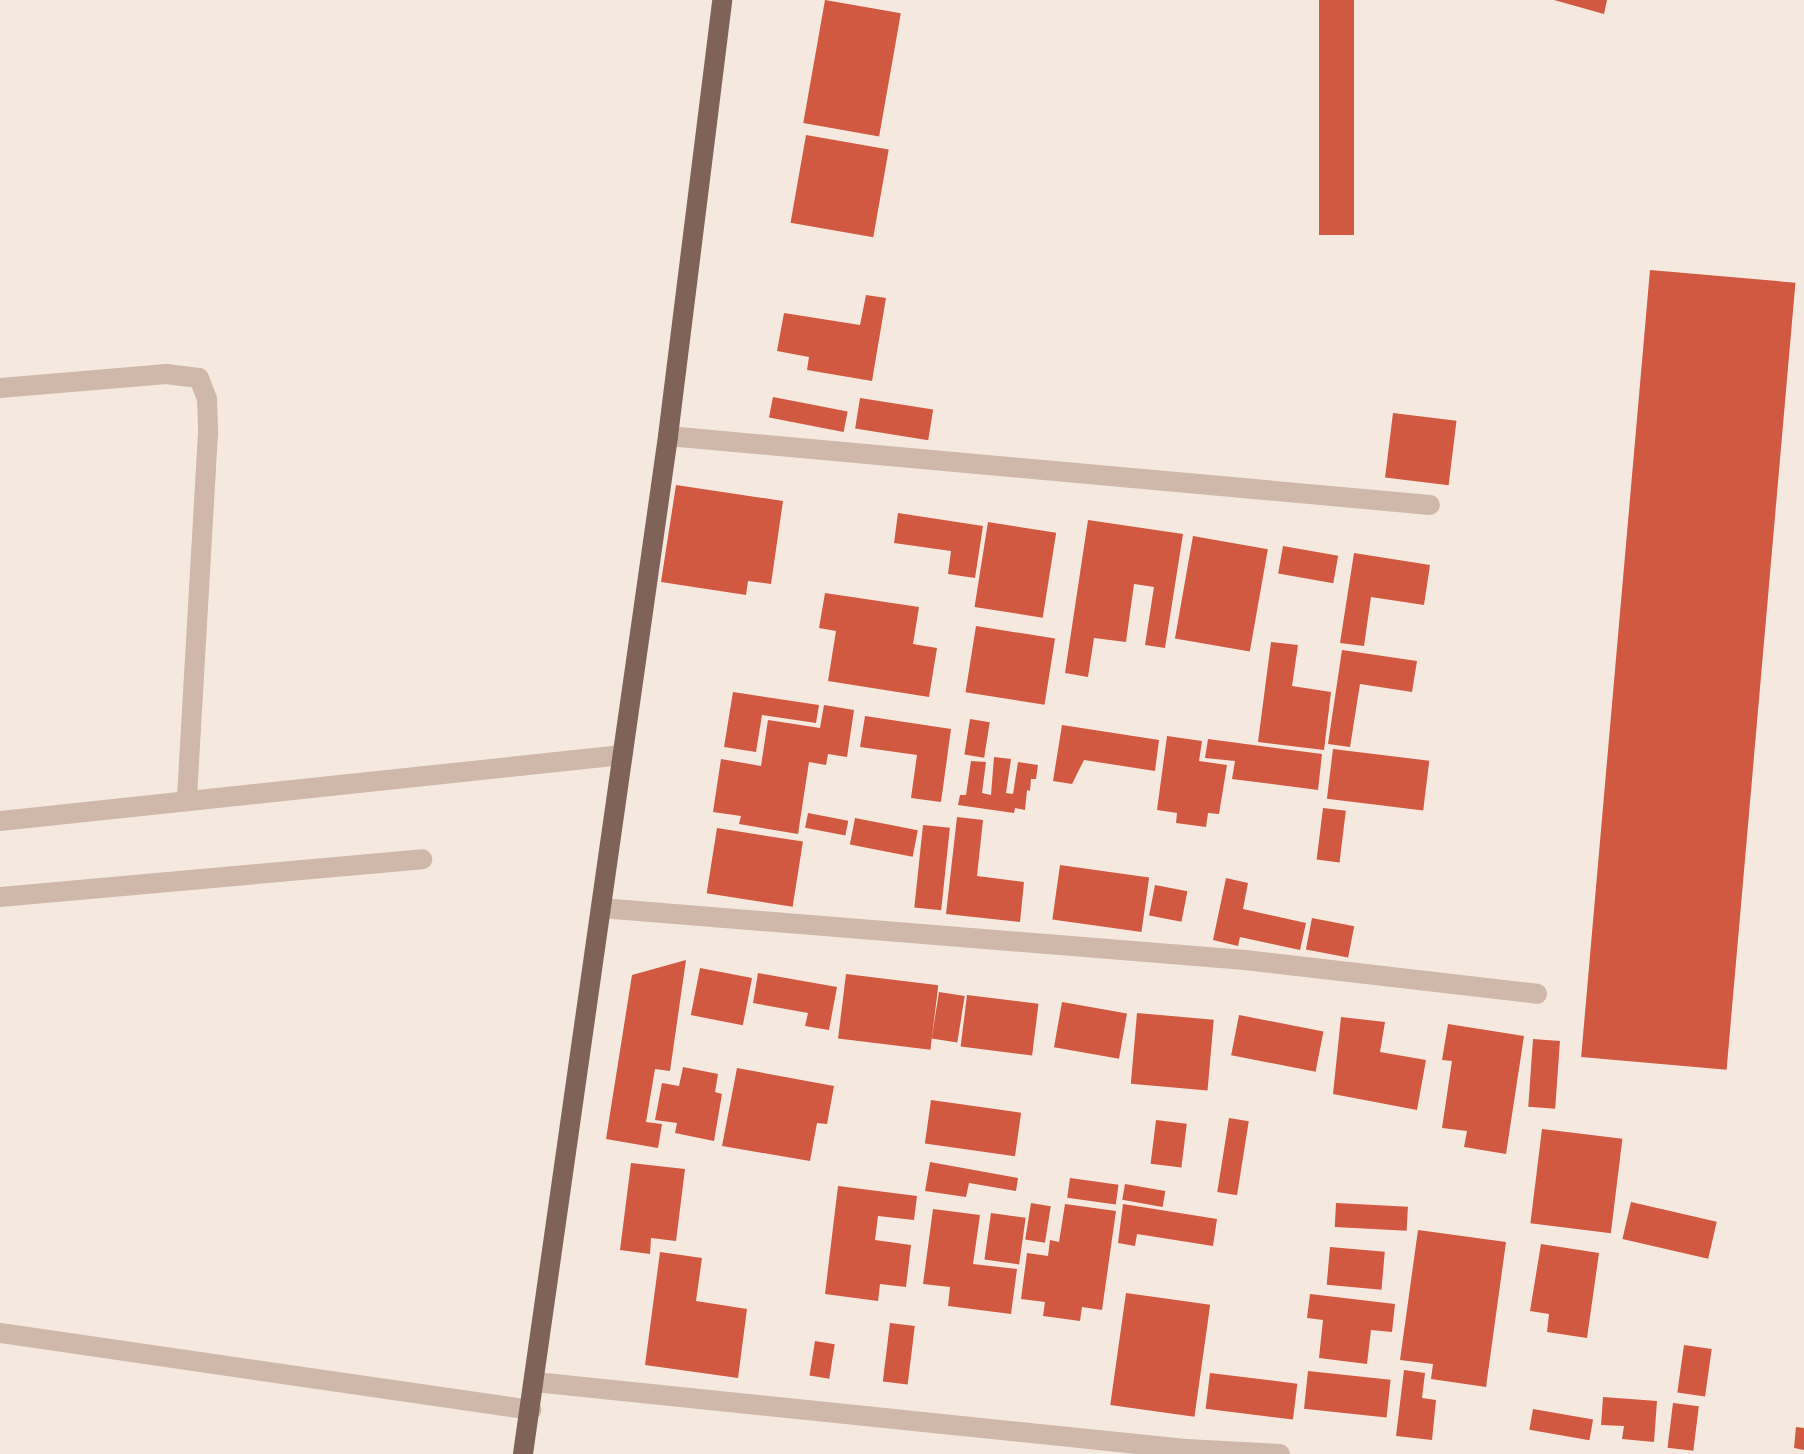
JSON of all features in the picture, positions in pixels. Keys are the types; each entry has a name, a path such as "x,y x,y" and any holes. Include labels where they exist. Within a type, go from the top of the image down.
{"main road":[{"path":"523,1454 668,436 722,0"}],"street":[{"path":"0,388 166,374 199,378 207,399 208,433 187,801"},
{"path":"668,436 1430,505"},
{"path":"0,821 623,755"},
{"path":"0,897 422,859"},
{"path":"601,908 1245,960 1537,994"},
{"path":"0,1333 531,1410"},
{"path":"535,1382 1186,1452 1280,1454"}],"building":[{"path":"825,0 901,13 879,136 803,123"},
{"path":"1319,0 1354,0 1354,235 1319,235"},
{"path":"1554,0 1607,0 1604,14"},
{"path":"806,135 889,150 873,237 791,223"},
{"path":"1650,270 1795,283 1727,1070 1581,1057"},
{"path":"866,295 886,298 872,381 807,370 809,357 777,351 784,313 860,325"},
{"path":"773,397 848,412 844,432 769,418"},
{"path":"860,398 933,410 928,440 855,429"},
{"path":"1393,413 1457,421 1449,485 1385,478"},
{"path":"676,485 783,501 771,584 748,581 746,595 661,582"},
{"path":"898,513 983,526 975,578 948,574 951,551 894,543"},
{"path":"1088,520 1183,534 1165,648 1145,645 1154,587 1134,584 1126,642 1094,638 1088,677 1065,673"},
{"path":"988,522 1056,533 1043,618 975,607"},
{"path":"1193,536 1268,549 1250,652 1175,638"},
{"path":"1283,546 1338,556 1333,583 1278,574"},
{"path":"1354,553 1430,565 1424,605 1371,597 1364,646 1340,643"},
{"path":"825,593 919,607 913,644 937,648 929,697 828,681 836,631 819,628"},
{"path":"976,626 1055,639 1045,705 966,692"},
{"path":"1271,642 1298,645 1292,686 1331,692 1324,750 1258,742"},
{"path":"1342,650 1417,661 1412,692 1360,684 1350,747 1328,744"},
{"path":"733,692 819,705 816,723 762,715 756,752 724,747"},
{"path":"824,705 854,710 847,757 828,754 826,765 809,762 798,834 739,824 741,816 713,812 721,759 761,766 768,720 820,728"},
{"path":"865,716 951,729 941,802 911,798 917,755 860,747"},
{"path":"970,719 990,722 984,758 964,755"},
{"path":"1062,725 1159,740 1155,771 1084,760 1072,784 1053,781"},
{"path":"1167,736 1202,741 1199,761 1227,765 1219,814 1208,813 1206,827 1176,823 1177,813 1157,810"},
{"path":"1208,739 1322,754 1318,790 1232,779 1235,761 1205,758"},
{"path":"1333,749 1429,761 1423,810 1327,799"},
{"path":"994,757 1011,759 1006,793 1013,794 1018,762 1038,765 1036,779 1031,779 1030,791 1027,790 1025,810 1015,808 1014,813 958,805 960,795 966,795 971,761 986,762 982,793 991,795"},
{"path":"1323,808 1346,811 1339,862 1317,860"},
{"path":"808,813 848,821 845,836 805,828"},
{"path":"957,817 983,820 977,876 1024,882 1020,922 946,914"},
{"path":"855,818 918,830 913,857 850,845"},
{"path":"923,825 950,828 941,910 914,908"},
{"path":"717,828 803,842 793,907 707,893"},
{"path":"1060,865 1149,878 1141,932 1052,919"},
{"path":"1226,878 1248,883 1243,909 1306,923 1300,950 1240,937 1238,946 1213,940"},
{"path":"1155,885 1187,891 1181,922 1149,915"},
{"path":"1312,918 1354,926 1348,958 1306,949"},
{"path":"686,960 670,1071 655,1069 646,1122 662,1124 658,1148 606,1139 632,975"},
{"path":"700,968 752,978 743,1025 691,1015"},
{"path":"758,973 837,987 829,1030 805,1026 808,1013 753,1003"},
{"path":"846,974 938,985 930,1050 838,1039"},
{"path":"939,992 965,996 957,1042 932,1038"},
{"path":"967,995 1038,1004 1032,1055 961,1047"},
{"path":"1062,1002 1127,1013 1119,1059 1054,1047"},
{"path":"1137,1013 1214,1020 1208,1090 1131,1084"},
{"path":"1239,1015 1323,1031 1316,1072 1231,1055"},
{"path":"1341,1017 1385,1022 1380,1052 1426,1060 1417,1110 1333,1094"},
{"path":"1448,1024 1524,1036 1506,1154 1464,1147 1467,1131 1442,1128 1452,1061 1442,1060"},
{"path":"1533,1039 1560,1041 1555,1109 1528,1107"},
{"path":"683,1067 718,1074 715,1092 722,1094 714,1141 675,1133 677,1123 655,1120 662,1083 679,1086"},
{"path":"737,1068 834,1086 827,1124 817,1123 810,1161 722,1146"},
{"path":"931,1100 1021,1113 1015,1156 925,1144"},
{"path":"1229,1118 1249,1121 1237,1195 1217,1192"},
{"path":"1156,1120 1187,1124 1181,1167 1151,1164"},
{"path":"1542,1129 1622,1139 1611,1233 1530,1223"},
{"path":"930,1162 1018,1178 1016,1191 969,1183 966,1197 925,1191"},
{"path":"631,1163 685,1169 676,1241 651,1238 650,1254 620,1250"},
{"path":"1070,1178 1119,1185 1116,1205 1067,1198"},
{"path":"1125,1184 1165,1191 1163,1207 1122,1200"},
{"path":"838,1186 917,1196 914,1220 878,1216 875,1240 911,1245 906,1287 880,1284 878,1301 825,1294"},
{"path":"1631,1202 1717,1222 1708,1259 1622,1239"},
{"path":"1031,1203 1051,1206 1045,1243 1025,1240"},
{"path":"1336,1203 1408,1207 1407,1231 1335,1227"},
{"path":"1065,1204 1116,1211 1102,1310 1082,1307 1080,1321 1043,1316 1045,1302 1021,1299 1027,1253 1048,1256 1050,1240 1059,1242"},
{"path":"1123,1204 1217,1219 1213,1246 1137,1234 1135,1246 1118,1243"},
{"path":"933,1209 980,1215 973,1264 1017,1269 1011,1314 948,1306 950,1287 923,1284"},
{"path":"991,1213 1026,1218 1019,1264 984,1260"},
{"path":"1418,1230 1506,1242 1486,1387 1431,1379 1433,1364 1400,1360"},
{"path":"1541,1244 1599,1253 1587,1338 1547,1332 1549,1314 1530,1311"},
{"path":"1330,1247 1385,1252 1381,1290 1327,1285"},
{"path":"660,1252 702,1258 696,1301 747,1309 738,1378 645,1365"},
{"path":"1126,1293 1210,1305 1194,1417 1110,1405"},
{"path":"1310,1294 1395,1304 1392,1332 1371,1330 1367,1364 1319,1358 1323,1320 1307,1318"},
{"path":"890,1323 915,1326 908,1385 883,1382"},
{"path":"815,1341 835,1344 829,1379 810,1376"},
{"path":"1684,1345 1712,1349 1705,1396 1677,1393"},
{"path":"1404,1370 1425,1373 1422,1398 1436,1400 1432,1440 1396,1436"},
{"path":"1308,1371 1391,1380 1387,1417 1304,1409"},
{"path":"1210,1373 1297,1384 1293,1419 1206,1409"},
{"path":"1603,1397 1657,1401 1654,1442 1622,1439 1624,1426 1601,1425"},
{"path":"1673,1403 1699,1406 1693,1451 1668,1448"},
{"path":"1533,1409 1593,1420 1589,1440 1529,1430"},
{"path":"1796,1427 1804,1428 1804,1450 1794,1448"}]}
